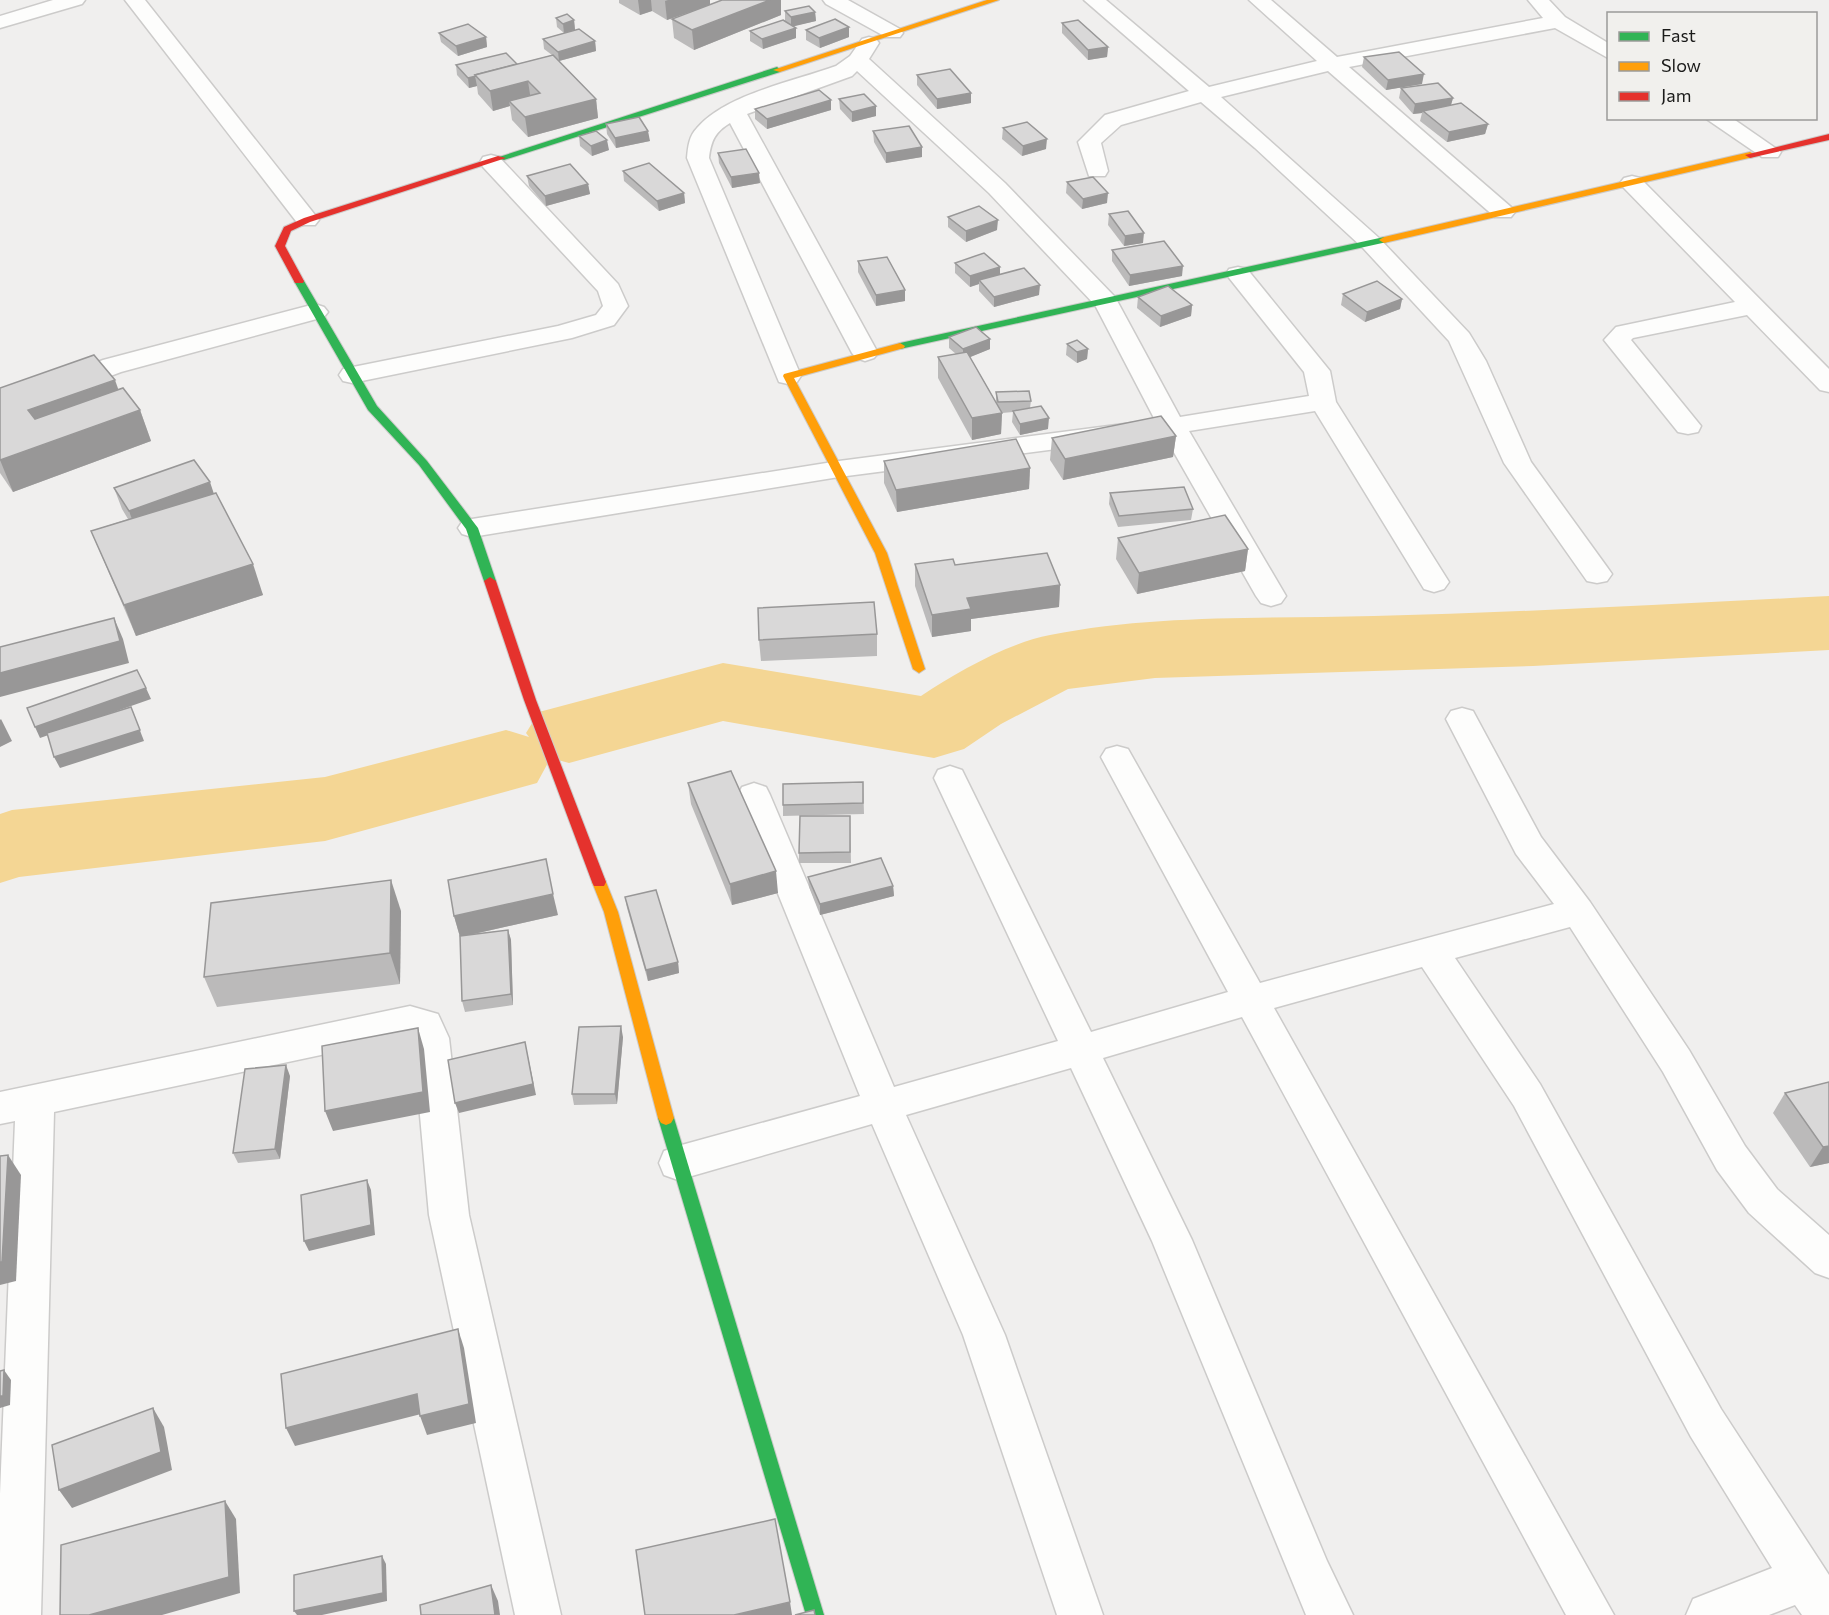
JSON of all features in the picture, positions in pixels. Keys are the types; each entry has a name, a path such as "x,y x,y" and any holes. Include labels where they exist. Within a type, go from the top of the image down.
{"street":[{"path":"27,0 50,8"},
{"path":"0,22 75,0"},
{"path":"135,0 307,220"},
{"path":"833,0 893,33"},
{"path":"815,1615 678,1163 611,912 530,700 471,528 423,463 372,408 315,312 280,246 287,229 307,220 995,0"},
{"path":"1094,0 1263,143 1371,243 1460,338 1518,463 1597,574"},
{"path":"1260,0 1503,212"},
{"path":"1538,0 1558,21 1607,51"},
{"path":"1097,171 1089,142 1113,120 1204,94 1332,64 1558,21"},
{"path":"872,40 858,60 844,71 734,111 705,132 699,144 698,158 788,376 839,469 881,553 919,669"},
{"path":"858,60 997,188 1106,302 1172,426 1271,596"},
{"path":"734,111 866,353"},
{"path":"1719,120 1770,152"},
{"path":"788,376 866,353 1238,274 1829,137"},
{"path":"352,375 563,333 605,320 616,306 609,289 491,162"},
{"path":"1632,183 1829,384"},
{"path":"1238,274 1317,370 1323,402 1434,582"},
{"path":"1688,426 1617,340 1625,332 1754,306"},
{"path":"0,410 112,366 315,312"},
{"path":"471,528 839,469 1172,426 1323,402"},
{"path":"1462,719 1528,845 1578,911 1676,1061 1731,1158 1763,1201 1829,1260"},
{"path":"1117,757 1591,1615"},
{"path":"950,778 1172,1240 1311,1577 1330,1615"},
{"path":"754,795 883,1106 984,1335 1080,1615"},
{"path":"678,1163 1082,1050 1250,1000 1432,953 1578,911"},
{"path":"1432,953 1527,1095 1706,1423 1828,1615"},
{"path":"18,1615 10,1559 18,1105 411,1021 425,1024 431,1038 449,1215 538,1615"},
{"path":"1709,1615 1804,1579"}],"building":[{"path":"722,0 770,0 692,30 672,19"},
{"path":"809,6 815,12 791,17 785,11"},
{"path":"567,14 574,20 563,24 556,18"},
{"path":"835,19 849,27 819,38 806,30"},
{"path":"783,20 796,28 762,39 750,31"},
{"path":"1078,20 1108,47 1088,50 1062,23"},
{"path":"468,24 486,37 456,46 439,33"},
{"path":"579,29 595,41 558,52 543,39"},
{"path":"1399,52 1424,74 1388,80 1364,57"},
{"path":"506,53 517,64 468,78 456,65"},
{"path":"553,55 596,99 525,117 509,101 540,93 528,81 490,91 475,75"},
{"path":"950,69 971,93 937,99 917,75"},
{"path":"1438,83 1453,98 1415,104 1401,88"},
{"path":"819,90 831,100 767,119 755,109"},
{"path":"864,94 876,106 852,112 839,99"},
{"path":"1461,103 1488,124 1449,132 1423,111"},
{"path":"639,117 648,131 615,138 606,124"},
{"path":"1027,122 1047,139 1023,146 1003,128"},
{"path":"909,126 922,147 886,153 873,131"},
{"path":"596,131 607,140 591,146 579,136"},
{"path":"746,149 759,173 731,177 718,153"},
{"path":"649,163 684,193 657,201 623,171"},
{"path":"570,164 588,184 545,196 527,176"},
{"path":"1093,177 1108,193 1083,199 1067,182"},
{"path":"979,206 998,220 966,231 948,217"},
{"path":"1128,211 1144,233 1125,236 1109,214"},
{"path":"1164,241 1183,266 1130,275 1112,250"},
{"path":"984,253 1000,267 970,276 955,263"},
{"path":"887,257 905,290 876,295 858,261"},
{"path":"1024,268 1040,285 994,297 979,280"},
{"path":"1377,281 1402,299 1367,312 1343,294"},
{"path":"1168,286 1192,305 1161,316 1138,297"},
{"path":"976,327 990,339 963,349 949,337"},
{"path":"1077,340 1088,349 1077,352 1067,344"},
{"path":"967,352 1002,413 972,418 938,357"},
{"path":"94,355 115,380 28,410 35,419 123,388 140,410 0,460 0,388"},
{"path":"1029,391 1031,401 998,402 996,392"},
{"path":"1041,406 1049,418 1020,424 1013,411"},
{"path":"1161,416 1176,436 1065,459 1052,438"},
{"path":"1016,439 1030,468 896,490 884,461"},
{"path":"194,460 210,482 129,511 114,488"},
{"path":"1184,487 1193,509 1119,516 1110,493"},
{"path":"216,493 253,564 124,605 91,531"},
{"path":"1225,515 1248,549 1139,573 1118,538"},
{"path":"1047,553 1060,585 967,598 971,609 932,615 915,564 953,559 955,565"},
{"path":"874,602 877,634 759,640 758,608"},
{"path":"114,618 120,641 0,673 0,647"},
{"path":"137,670 146,688 35,727 27,708"},
{"path":"131,707 140,730 54,757 47,733"},
{"path":"731,771 776,871 730,884 688,783"},
{"path":"863,782 863,803 783,805 783,784"},
{"path":"800,816 850,816 850,852 799,853"},
{"path":"881,858 893,886 820,904 808,877"},
{"path":"546,859 553,894 454,916 448,880"},
{"path":"391,880 390,953 204,977 211,903"},
{"path":"656,890 678,962 646,970 625,897"},
{"path":"508,930 511,994 462,1001 460,936"},
{"path":"621,1026 615,1094 572,1094 579,1027"},
{"path":"418,1028 423,1092 325,1111 322,1046"},
{"path":"525,1042 533,1084 455,1103 448,1060"},
{"path":"286,1065 275,1149 233,1153 245,1069"},
{"path":"1829,1082 1829,1146 1823,1147 1785,1093"},
{"path":"8,1155 2,1262 0,1262 0,1156"},
{"path":"367,1180 371,1225 304,1241 301,1195"},
{"path":"458,1329 469,1404 420,1416 417,1394 286,1428 281,1374"},
{"path":"4,1370 3,1396 0,1396 0,1371"},
{"path":"153,1408 161,1452 59,1490 52,1445"},
{"path":"225,1501 229,1577 89,1615 60,1615 61,1545"},
{"path":"775,1519 790,1602 734,1615 645,1615 636,1550"},
{"path":"382,1556 383,1593 294,1611 294,1575"},
{"path":"491,1585 495,1615 421,1615 420,1605"},
{"path":"814,1610 815,1615 795,1615"}],"waterway":[{"path":"569,733 723,692 934,728 971,703 1050,663 1155,650 1533,639 1829,623"},
{"path":"0,849 12,844 325,809 506,761"}],"traffic: fast":[{"path":"501,158 777,70"},
{"path":"900,346 1384,240"},
{"path":"299,281 372,408 423,463 472,528 490,581"},
{"path":"666,1118 815,1615"}],"traffic: slow":[{"path":"777,70 995,0"},
{"path":"1384,240 1750,155"},
{"path":"900,346 788,376 881,553 919,669"},
{"path":"599,882 611,912 666,1118"}],"traffic: jam":[{"path":"1750,155 1829,137"},
{"path":"299,281 280,246 287,229 307,220 501,158"},
{"path":"490,581 530,700 599,882"}]}
